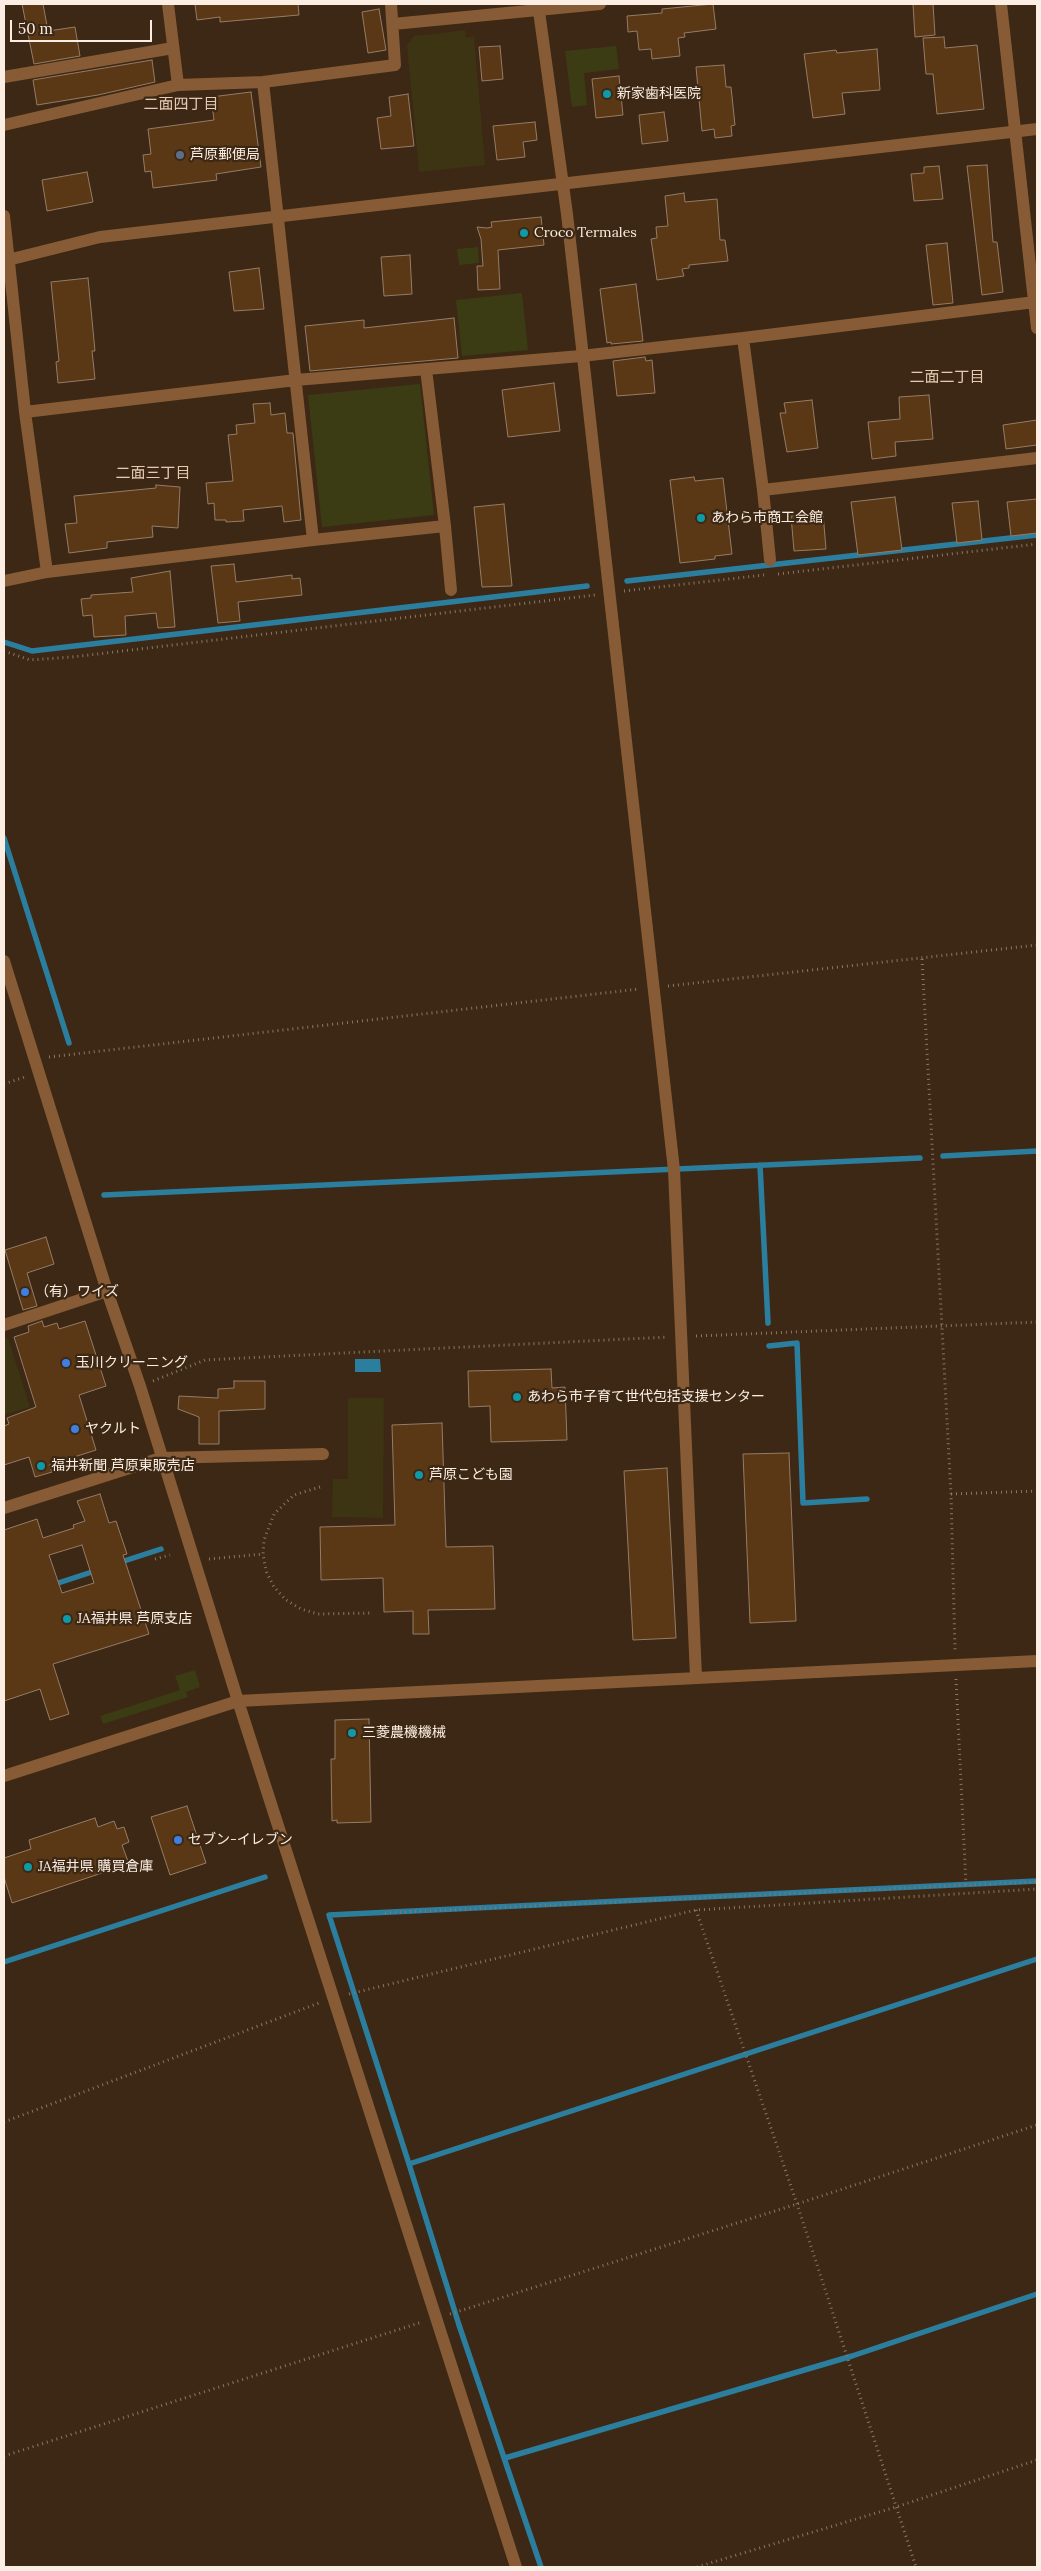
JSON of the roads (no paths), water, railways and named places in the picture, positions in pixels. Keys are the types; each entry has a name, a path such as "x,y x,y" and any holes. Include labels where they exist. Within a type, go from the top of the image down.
{"street":[{"path":"168,4 178,85"},
{"path":"4,125 178,85 263,82 395,65 391,4"},
{"path":"393,24 539,7 600,4"},
{"path":"1000,4 1016,132 1033,232 1037,328"},
{"path":"539,7 562,183 610,593 674,1170 696,1677"},
{"path":"4,77 173,48"},
{"path":"263,82 313,540"},
{"path":"6,260 100,237 278,214 1037,129"},
{"path":"4,216 6,260 47,572"},
{"path":"25,412 296,380 581,356 1035,302"},
{"path":"743,338 763,490 770,560"},
{"path":"426,369 452,590"},
{"path":"763,490 1037,458"},
{"path":"4,581 47,572 445,526"},
{"path":"4,961 107,1291 140,1386 193,1560 516,2567"},
{"path":"4,1325 107,1291"},
{"path":"4,1508 162,1458 323,1454"},
{"path":"4,1776 238,1701 1037,1661"}],"water":[{"path":"355,1359 380,1359 381,1372 355,1372"}],"waterway":[{"path":"627,581 1037,535"},
{"path":"4,642 32,651 587,586"},
{"path":"4,838 69,1043"},
{"path":"943,1156 1037,1151"},
{"path":"104,1195 920,1158"},
{"path":"760,1165 768,1323"},
{"path":"769,1346 797,1343 803,1503 867,1499"},
{"path":"118,1563 161,1549"},
{"path":"52,1585 98,1570"},
{"path":"4,1962 265,1877"},
{"path":"409,2164 329,1915 1037,1881"},
{"path":"541,2567 459,2325 409,2164 1037,1959"},
{"path":"505,2458 852,2356 1037,2294"}],"place":[{"name":"新家歯科医院","path":"607,94"},
{"name":"芦原郵便局","path":"180,155"},
{"name":"Croco Termales","path":"524,233"},
{"name":"あわら市商工会館","path":"701,518"},
{"name":"（有）ワイズ","path":"25,1292"},
{"name":"玉川クリーニング","path":"66,1363"},
{"name":"あわら市子育て世代包括支援センター","path":"517,1397"},
{"name":"ヤクルト","path":"75,1429"},
{"name":"福井新聞 芦原東販売店","path":"41,1466"},
{"name":"芦原こども園","path":"419,1475"},
{"name":"JA福井県 芦原支店","path":"67,1619"},
{"name":"三菱農機機械","path":"352,1733"},
{"name":"セブン-イレブン","path":"178,1840"},
{"name":"JA福井県 購買倉庫","path":"28,1867"}],"district":[{"name":"二面四丁目","path":"181,105"},
{"name":"二面二丁目","path":"947,378"},
{"name":"二面三丁目","path":"153,474"}]}
